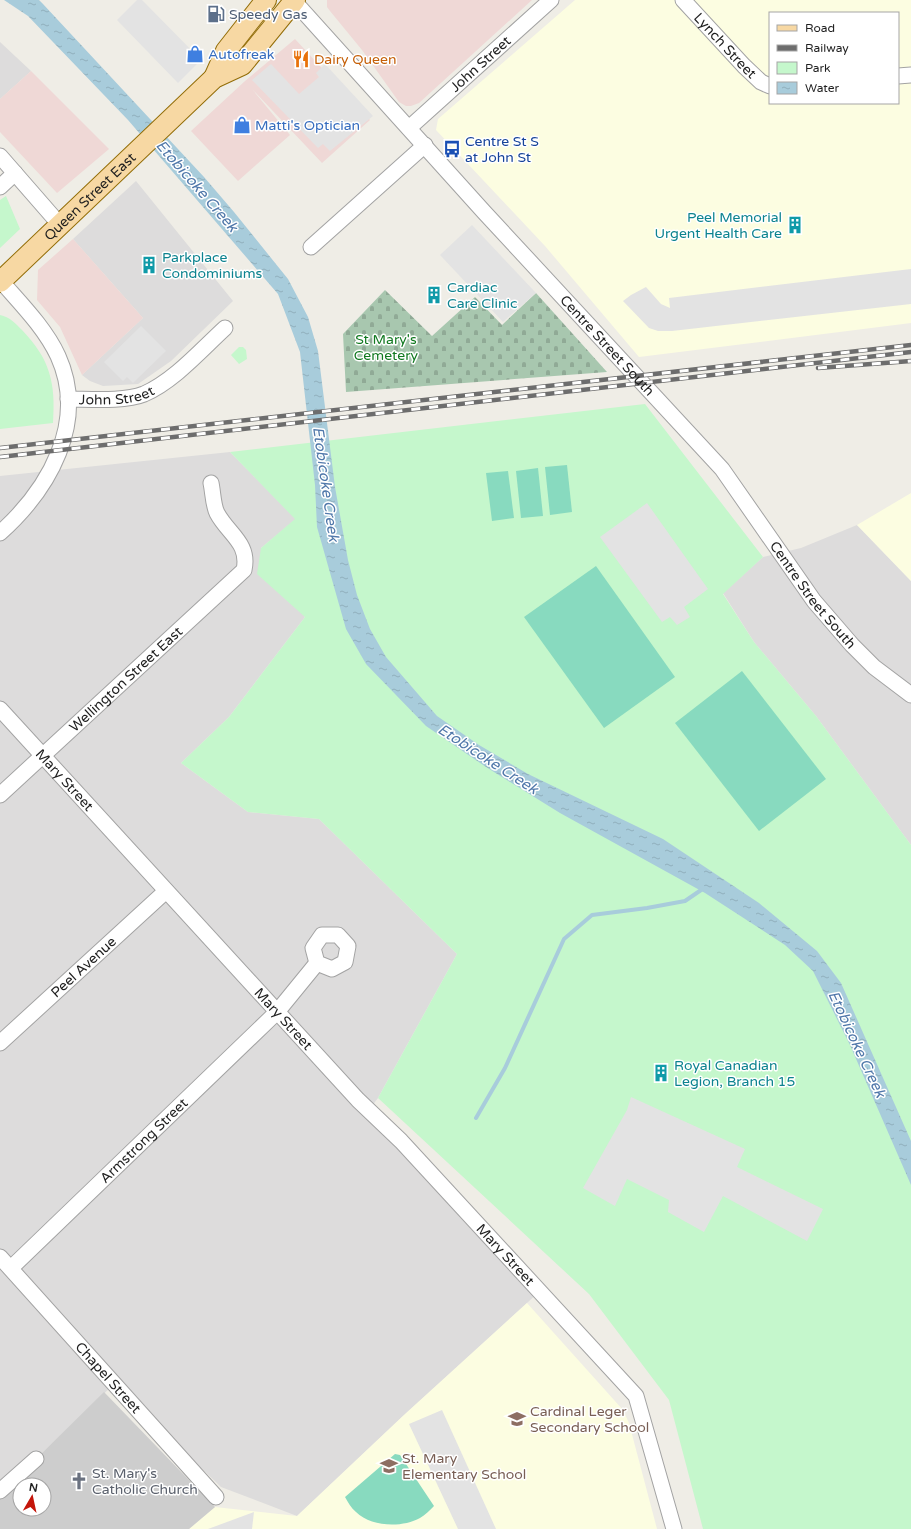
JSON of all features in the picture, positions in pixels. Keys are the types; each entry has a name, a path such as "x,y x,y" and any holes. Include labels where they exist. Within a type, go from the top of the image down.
{"main road":[{"name":"Queen Street East","path":"214,78 226,51 266,0"},
{"name":"Queen Street East","path":"0,282 61,226 214,78 242,65 294,0"}],"street":[{"name":"Centre Street South","path":"294,0 344,58 425,145 484,212 722,469 814,601 852,645 874,667 911,695"},
{"name":"John Street","path":"409,128 551,0"},
{"name":"Lynch Street","path":"683,0 744,66 761,82 769,86"},
{"path":"899,76 911,75"},
{"path":"311,247 425,145"},
{"path":"0,156 61,226"},
{"path":"0,187 15,173"},
{"path":"0,282 46,335 62,369 68,399"},
{"name":"John Street","path":"0,533 33,497 57,459 66,426 68,399 122,398 143,394 163,383 225,328"},
{"name":"Wellington Street East","path":"0,795 244,570 246,560 241,544 217,513 211,483"},
{"name":"Mary Street","path":"0,709 358,1100 400,1140 569,1326 636,1396 674,1529"},
{"name":"Peel Avenue","path":"0,1043 166,891"},
{"name":"Armstrong Street","path":"11,1268 277,1012 317,963"},
{"name":"Chapel Street","path":"0,1257 216,1498"},
{"path":"0,1491 36,1459"}],"shaded area":[{"path":"137,0 142,0 201,60 178,83 117,20"},
{"path":"327,0 532,0 419,103 406,106 399,102 362,50 327,7"},
{"path":"575,0 911,0 911,323 639,357 545,246 436,130 438,119"},
{"path":"295,39 370,120 322,163 252,89 290,135 238,181 191,131 245,81"},
{"path":"0,42 31,71 0,99"},
{"path":"271,64 299,94 319,77 316,73 325,64 373,116 330,151 323,144 318,148 252,80"},
{"path":"31,71 109,149 57,193 0,132 0,99"},
{"path":"136,181 233,301 171,361 138,384 103,386 90,381 82,375 143,318 73,239"},
{"path":"472,225 536,293 503,322 440,255"},
{"path":"73,239 143,318 82,375 60,327 37,300 38,270"},
{"path":"911,269 911,304 672,331 658,331 649,328 623,301 646,287 661,304 670,308 669,298"},
{"path":"141,326 166,351 133,383 127,377 123,381 104,362"},
{"path":"230,452 296,519 261,548 305,617 229,717 181,763 248,812 319,819 457,954 378,1098 369,1110 539,1292 404,1415 297,1516 221,1487 114,1384 36,1459 16,1477 12,1477 12,1480 0,1491 0,476"},
{"path":"911,493 911,581 857,525"},
{"path":"647,503 708,589 684,607 690,617 677,625 670,617 662,622 600,537"},
{"path":"857,525 911,581 911,845 816,716 754,642 723,593 763,557 801,548"},
{"path":"631,1097 745,1149 737,1167 823,1209 807,1241 723,1196 704,1232 668,1212 669,1200 627,1179 615,1206 583,1188 627,1110"},
{"name":"Cardinal Leger Secondary School","path":"527,1303 623,1410 629,1423 657,1529 189,1529 215,1507 297,1516 404,1415"},
{"path":"104,1392 215,1507 189,1529 0,1529 0,1491 12,1480 12,1517 52,1517 52,1477 16,1477"},
{"path":"442,1410 496,1529 458,1529 409,1424"},
{"path":"254,1512 252,1529 208,1529"}],"green space":[{"path":"6,196 20,229 0,248 0,200"},
{"name":"St Mary's Cemetery","path":"385,290 432,336 475,297 502,325 536,293 607,372 346,392 343,334"},
{"path":"0,315 10,319 22,330 39,351 45,362 52,384 54,409 53,423 0,429"},
{"path":"239,347 243,347 246,350 247,359 239,364 231,355"},
{"path":"645,404 763,557 723,594 754,642 816,716 911,845 911,1529 703,1529 669,1400 589,1294 378,1098 457,954 319,819 248,812 181,763 229,717 305,617 257,574 261,548 295,519 230,452"},
{"path":"567,465 572,512 550,515 545,467"},
{"path":"538,468 543,516 521,518 516,471"},
{"path":"508,471 514,518 492,521 486,473"},
{"path":"596,566 675,677 604,728 524,617"},
{"path":"742,671 826,779 759,831 675,723"},
{"path":"395,1454 400,1455 434,1506 420,1518 405,1523 387,1524 370,1521 362,1517 354,1510 345,1497"}],"water":[{"path":"4,0 39,0 204,177 288,279 308,317 318,351 335,487 348,560 357,595 370,629 386,657 437,716 479,745 528,774 663,839 759,903 817,951 841,983 911,1141 911,1185 850,1045 813,971 785,945 705,893 560,813 486,767 426,726 366,664 346,629 317,527 315,485 300,352 278,294 128,120 28,16"}],"waterway":[{"name":"Etobicoke Creek","path":"476,1118 505,1068 564,939 592,915 647,908 685,901 704,888"}],"railway":[{"path":"0,448 911,345"},
{"path":"0,457 911,352"},
{"path":"818,368 911,361"}],"place":[{"name":"Speedy Gas","path":"216,14"},
{"name":"Autofreak","path":"195,54"},
{"name":"Dairy Queen","path":"301,59"},
{"name":"Matti's Optician","path":"242,125"},
{"name":"Centre St S at John St","path":"452,149"},
{"name":"Peel Memorial Urgent Health Care","path":"795,225"},
{"name":"Parkplace Condominiums","path":"149,265"},
{"name":"Cardiac Care Clinic","path":"434,295"},
{"name":"Royal Canadian Legion, Branch 15","path":"661,1073"},
{"name":"Cardinal Leger Secondary School","path":"517,1419"},
{"name":"St. Mary Elementary School","path":"389,1466"},
{"name":"St. Mary's Catholic Church","path":"79,1481"}]}
